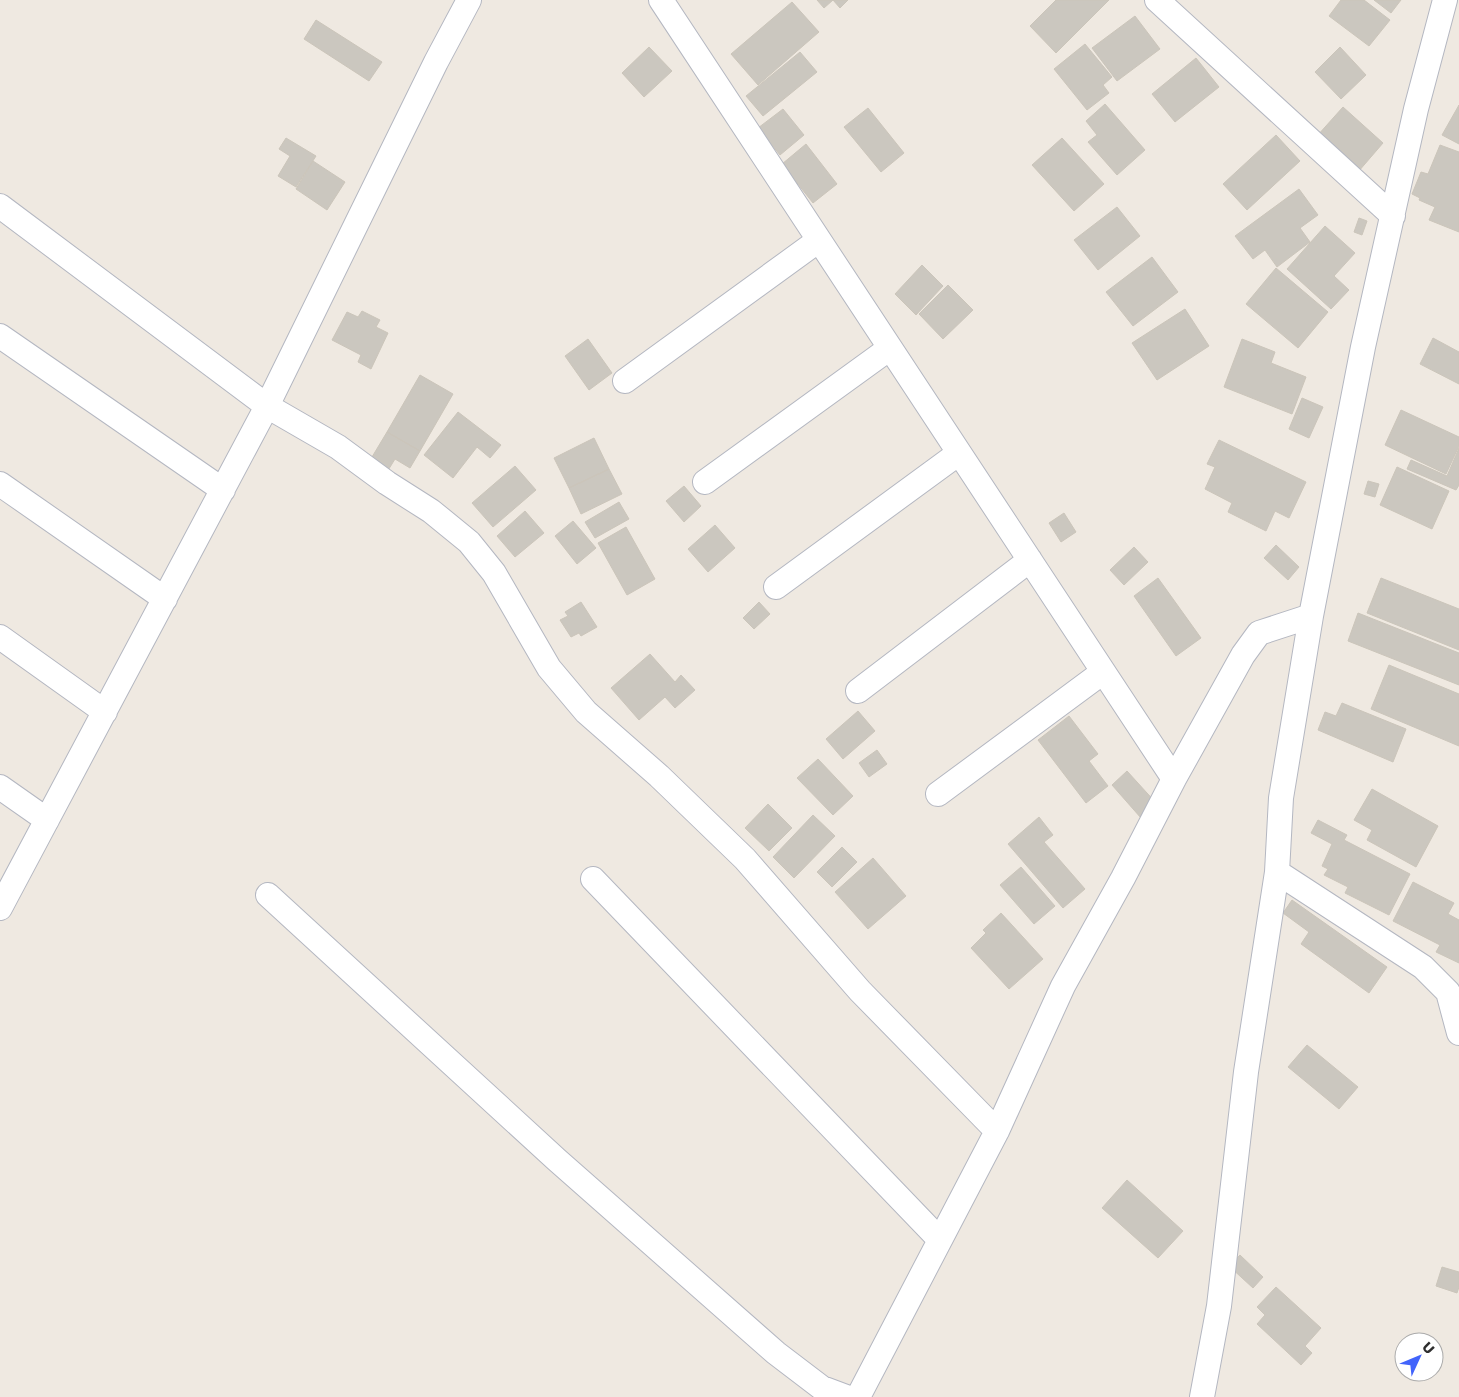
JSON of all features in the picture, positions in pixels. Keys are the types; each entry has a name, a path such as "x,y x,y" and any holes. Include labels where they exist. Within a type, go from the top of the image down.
{"street":[{"path":"0,908 267,406 436,62 469,0"},
{"path":"661,0 1174,780"},
{"path":"1157,0 1393,216"},
{"path":"1202,1397 1219,1306 1246,1072 1277,872 1281,798 1311,616 1363,347 1416,109 1445,0"},
{"path":"0,206 267,406 338,447 386,483 431,511 469,542 494,573 549,668 586,712 660,776 745,859 860,991 998,1131"},
{"path":"625,381 819,240"},
{"path":"0,336 223,490"},
{"path":"705,482 890,348"},
{"path":"776,587 959,453"},
{"path":"0,484 165,599"},
{"path":"858,691 1030,560"},
{"path":"858,1397 998,1131 1063,986 1243,655 1259,633 1311,616"},
{"path":"0,638 105,712"},
{"path":"938,794 1103,672"},
{"path":"0,787 47,820"},
{"path":"1277,872 1423,967 1448,992 1459,1033"},
{"path":"593,879 940,1240"},
{"path":"268,895 557,1160 776,1353 822,1388 846,1397"}],"building":[{"path":"817,0 833,0 824,8"},
{"path":"833,0 848,0 840,8"},
{"path":"1056,0 1109,0 1056,53 1030,26"},
{"path":"1341,0 1364,0 1390,20 1369,46 1329,16"},
{"path":"1374,0 1401,0 1391,13"},
{"path":"792,2 819,32 758,85 731,54"},
{"path":"1135,16 1160,49 1117,81 1092,48"},
{"path":"316,20 382,62 369,81 304,39"},
{"path":"1085,44 1112,77 1103,85 1109,93 1087,110 1054,69"},
{"path":"649,47 672,71 644,97 622,73"},
{"path":"1340,47 1366,75 1341,99 1315,72"},
{"path":"800,52 817,72 763,116 746,96"},
{"path":"1196,58 1219,87 1175,122 1152,94"},
{"path":"1105,104 1145,150 1117,175 1088,142 1097,135 1086,121"},
{"path":"1459,105 1459,144 1442,135"},
{"path":"1343,107 1383,143 1358,172 1317,136"},
{"path":"868,108 904,153 881,172 844,127"},
{"path":"783,109 804,135 780,155 758,128"},
{"path":"1276,135 1300,161 1247,210 1223,184"},
{"path":"286,138 316,156 296,187 278,176 290,156 279,149"},
{"path":"1062,138 1104,184 1074,211 1032,165"},
{"path":"806,144 837,184 813,203 782,164"},
{"path":"1440,145 1459,152 1459,232 1429,220 1435,207 1419,200 1420,198 1412,194 1421,172 1428,174"},
{"path":"313,161 345,182 327,210 296,189"},
{"path":"1299,189 1318,215 1300,228 1310,242 1277,267 1265,250 1253,259 1235,236"},
{"path":"1117,207 1140,236 1098,270 1074,240"},
{"path":"1359,218 1367,221 1362,235 1354,232"},
{"path":"1325,226 1355,253 1334,276 1349,290 1331,309 1287,269"},
{"path":"1152,257 1178,292 1133,326 1106,292"},
{"path":"922,265 943,286 916,315 895,294"},
{"path":"1276,268 1328,312 1298,348 1246,304"},
{"path":"948,285 973,310 943,339 919,314"},
{"path":"1185,309 1209,346 1157,380 1132,343"},
{"path":"362,311 380,320 376,327 388,333 371,369 358,362 361,355 332,340 347,312 358,317"},
{"path":"1433,338 1459,352 1459,384 1420,364"},
{"path":"588,339 612,373 589,390 565,356"},
{"path":"1242,339 1275,352 1271,363 1306,377 1292,414 1224,387"},
{"path":"420,375 453,394 420,451 387,432"},
{"path":"1302,398 1323,407 1309,438 1289,429"},
{"path":"1401,410 1459,437 1459,446 1446,474 1385,445"},
{"path":"458,412 501,445 490,458 477,447 453,478 424,455"},
{"path":"387,432 420,451 410,468 395,459 387,472 369,462"},
{"path":"594,438 609,469 569,488 554,458"},
{"path":"1219,440 1306,482 1289,518 1275,511 1266,531 1228,512 1232,503 1205,489 1215,467 1207,464"},
{"path":"1459,448 1459,485 1456,490 1407,469 1411,460 1447,476"},
{"path":"515,466 536,490 493,527 472,503"},
{"path":"1397,467 1449,491 1432,529 1380,505"},
{"path":"609,469 622,494 581,514 569,488"},
{"path":"1368,481 1379,484 1375,497 1364,494"},
{"path":"684,486 701,506 684,522 666,501"},
{"path":"619,502 629,519 595,538 585,522"},
{"path":"525,511 544,533 515,557 497,536"},
{"path":"1064,513 1076,532 1061,542 1049,523"},
{"path":"573,521 596,548 577,564 555,536"},
{"path":"715,525 735,548 708,572 688,549"},
{"path":"626,527 655,579 627,595 598,543"},
{"path":"1276,545 1299,567 1288,580 1264,558"},
{"path":"1134,547 1148,562 1124,585 1110,570"},
{"path":"1158,578 1201,638 1176,656 1134,596"},
{"path":"1381,578 1459,609 1459,650 1367,613"},
{"path":"581,602 597,627 581,636 579,633 571,637 560,620 568,616 565,612"},
{"path":"759,602 770,614 754,629 743,618"},
{"path":"1358,613 1459,653 1459,685 1348,641"},
{"path":"650,654 675,682 681,675 695,690 675,708 665,697 639,720 611,688"},
{"path":"1389,665 1459,694 1459,746 1371,709"},
{"path":"1342,703 1406,729 1393,762 1318,730 1325,712 1336,716"},
{"path":"858,711 875,731 843,759 826,739"},
{"path":"1069,716 1098,754 1089,761 1108,786 1086,803 1038,740"},
{"path":"877,750 887,764 869,777 859,763"},
{"path":"818,759 853,796 833,815 797,778"},
{"path":"1127,771 1157,804 1141,818 1112,785"},
{"path":"1372,789 1438,826 1416,867 1367,840 1372,830 1354,820"},
{"path":"768,804 792,828 769,851 745,828"},
{"path":"813,815 835,836 794,878 773,857"},
{"path":"1039,817 1053,835 1044,842 1085,889 1063,908 1008,844"},
{"path":"1318,820 1347,835 1344,840 1410,874 1389,915 1345,893 1348,887 1324,875 1328,869 1322,866 1332,844 1311,833"},
{"path":"842,847 857,862 832,887 817,872"},
{"path":"873,858 906,896 868,929 835,892"},
{"path":"1021,867 1055,906 1034,924 1000,885"},
{"path":"1413,882 1454,903 1448,914 1459,920 1459,963 1436,952 1440,945 1393,921"},
{"path":"1292,900 1387,967 1369,993 1301,944 1309,932 1283,913"},
{"path":"1001,913 1043,959 1009,989 971,948 986,933 983,930"},
{"path":"1307,1045 1358,1087 1339,1109 1288,1067"},
{"path":"1127,1180 1183,1231 1158,1258 1102,1208"},
{"path":"1240,1255 1263,1277 1253,1288 1229,1266"},
{"path":"1442,1267 1459,1272 1457,1293 1436,1286"},
{"path":"1276,1287 1321,1328 1305,1346 1312,1353 1301,1365 1257,1324 1265,1315 1257,1307"}]}
